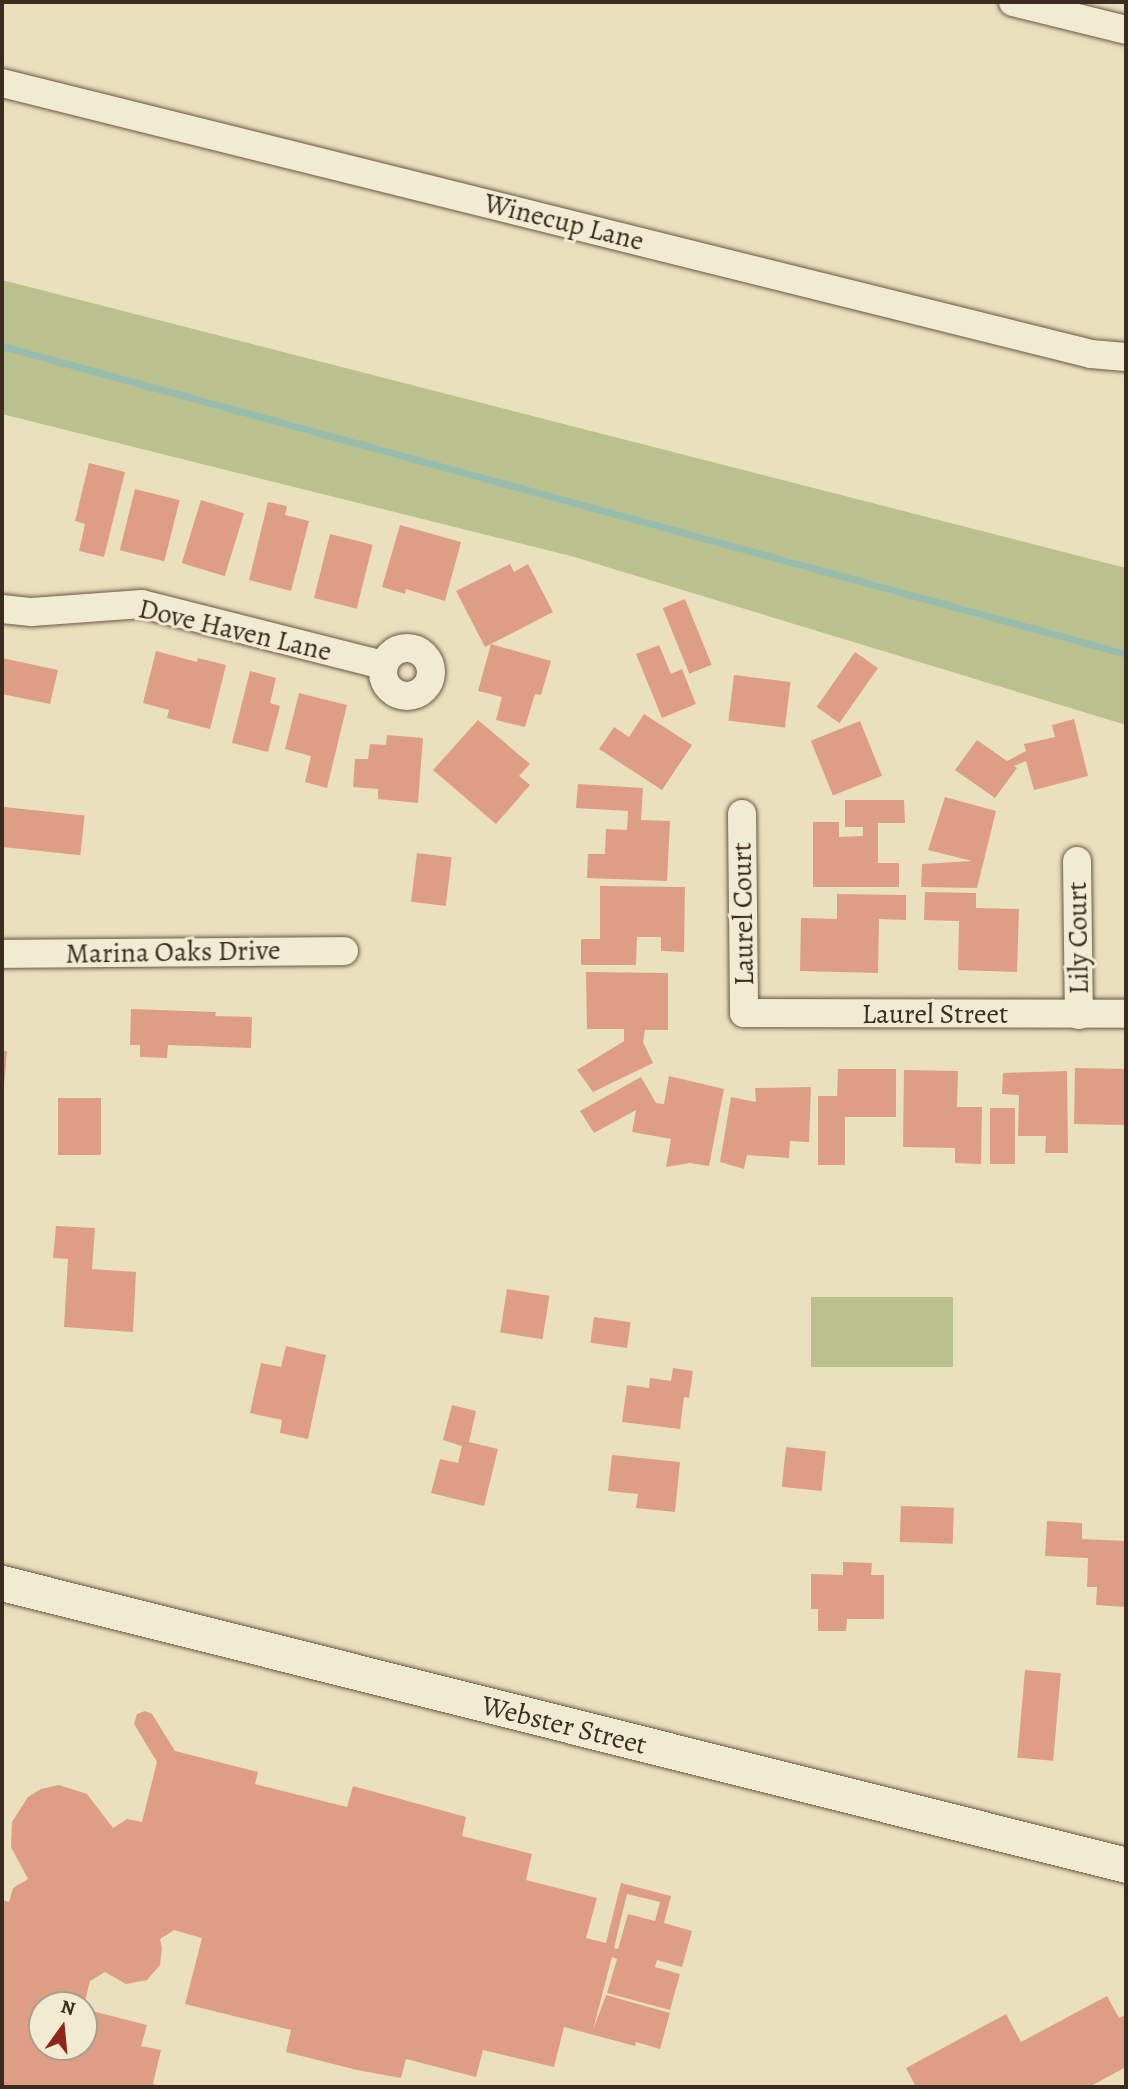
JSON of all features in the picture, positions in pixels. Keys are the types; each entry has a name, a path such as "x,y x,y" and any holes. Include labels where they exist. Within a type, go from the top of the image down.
{"street":[{"path":"1013,2 1126,30"},
{"name":"Winecup Lane","path":"2,83 1091,354 1126,357"},
{"name":"Dove Haven Lane","path":"2,609 32,612 142,604 383,665"},
{"name":"Laurel Court","path":"742,814 744,1013"},
{"name":"Lily Court","path":"1077,861 1079,1015"},
{"name":"Marina Oaks Drive","path":"2,954 344,951"},
{"name":"Laurel Street","path":"744,1013 1126,1014"},
{"name":"Webster Street","path":"2,1583 1126,1865"}],"green space":[{"path":"2,280 1126,568 1126,725 571,556 2,414"},
{"path":"811,1297 953,1297 953,1367 811,1367"}],"building":[{"path":"89,463 125,472 104,557 79,551 85,524 75,521"},
{"path":"135,489 180,500 164,561 120,550"},
{"path":"201,500 244,513 225,576 182,563"},
{"path":"268,502 287,506 285,515 309,521 291,591 249,580"},
{"path":"400,525 461,542 445,601 406,589 405,594 382,587"},
{"path":"330,534 373,545 357,609 314,598"},
{"path":"510,564 514,572 528,564 553,612 485,647 456,591"},
{"path":"685,599 712,665 689,674 663,608"},
{"path":"491,644 551,661 541,695 535,694 525,727 496,720 502,697 478,691"},
{"path":"659,645 671,674 682,669 696,704 662,718 636,654"},
{"path":"156,651 197,662 198,658 226,665 210,729 167,718 169,710 143,703"},
{"path":"855,652 878,668 840,723 817,707"},
{"path":"2,658 58,670 50,704 2,694"},
{"path":"250,671 276,678 270,703 280,706 268,752 232,743"},
{"path":"734,675 791,682 785,728 728,721"},
{"path":"299,693 347,705 327,788 305,782 311,756 285,749"},
{"path":"644,714 692,745 662,790 599,749 614,727 629,737"},
{"path":"1074,719 1088,776 1034,790 1026,761 1014,766 1017,768 995,798 955,770 977,740 1007,761 1026,751 1024,744 1055,737 1052,725"},
{"path":"478,720 530,764 519,776 530,785 496,824 433,770"},
{"path":"860,721 882,776 833,796 811,741"},
{"path":"387,735 423,738 418,803 378,799 378,789 353,787 355,759 368,759 370,744 386,745"},
{"path":"578,784 643,788 641,820 670,821 667,881 587,878 588,854 605,854 606,829 627,830 628,811 576,808"},
{"path":"945,797 996,811 977,888 921,887 922,864 972,861 928,850"},
{"path":"845,800 904,800 905,823 878,823 878,863 899,863 899,887 813,887 813,822 839,822 839,837 863,836 863,827 845,827"},
{"path":"4,807 85,815 80,855 2,847"},
{"path":"417,853 452,857 446,906 411,902"},
{"path":"600,886 685,887 684,952 661,951 661,937 637,937 636,965 581,965 581,939 600,939"},
{"path":"925,892 976,893 976,908 1019,909 1017,972 958,970 959,921 924,920"},
{"path":"837,894 906,895 906,920 879,919 878,973 800,971 801,918 837,919"},
{"path":"586,972 668,973 668,1030 645,1030 643,1042 653,1063 593,1092 577,1070 624,1041 624,1029 587,1029"},
{"path":"131,1009 216,1012 215,1016 252,1017 251,1048 168,1045 167,1058 140,1057 140,1045 130,1045"},
{"path":"2,1051 7,1051 4,1086 2,1085"},
{"path":"1075,1068 1126,1069 1125,1125 1074,1124"},
{"path":"838,1069 896,1069 896,1117 845,1117 845,1165 818,1165 818,1096 837,1096"},
{"path":"904,1070 958,1071 957,1107 982,1107 981,1164 955,1163 955,1148 903,1147"},
{"path":"1067,1071 1068,1153 1045,1153 1046,1136 1018,1136 1019,1095 1002,1094 1003,1073"},
{"path":"669,1076 724,1089 709,1166 690,1163 666,1167 671,1139 632,1132 636,1110 594,1133 580,1111 641,1077 656,1103 664,1104"},
{"path":"811,1087 809,1142 790,1141 789,1158 747,1155 744,1169 720,1162 731,1097 756,1102 755,1088"},
{"path":"58,1098 101,1098 101,1155 58,1155"},
{"path":"990,1108 1015,1108 1015,1164 990,1164"},
{"path":"56,1226 95,1228 92,1269 136,1272 133,1332 64,1327 68,1259 53,1258"},
{"path":"507,1289 549,1296 543,1339 500,1332"},
{"path":"594,1317 631,1322 627,1348 590,1343"},
{"path":"286,1346 326,1355 308,1439 280,1433 282,1420 250,1413 261,1363 281,1367"},
{"path":"673,1368 693,1371 689,1398 684,1397 680,1429 622,1422 627,1385 649,1388 650,1378 671,1381"},
{"path":"452,1405 476,1411 469,1442 498,1449 484,1506 431,1493 440,1459 458,1463 462,1446 443,1440"},
{"path":"786,1447 826,1451 822,1491 782,1487"},
{"path":"612,1455 680,1462 675,1512 636,1508 638,1494 608,1491"},
{"path":"901,1506 954,1508 953,1544 900,1542"},
{"path":"1047,1521 1082,1523 1082,1539 1126,1541 1126,1607 1096,1605 1097,1587 1087,1587 1088,1558 1045,1556"},
{"path":"843,1562 872,1563 871,1575 884,1575 884,1619 847,1619 846,1631 818,1631 818,1609 811,1609 811,1574 843,1575"},
{"path":"1025,1670 1061,1673 1053,1761 1017,1758"},
{"path":"145,1711 152,1714 175,1751 258,1772 255,1784 347,1807 353,1786 466,1817 462,1836 532,1854 526,1880 597,1898 586,1938 606,1943 621,1883 671,1896 664,1923 692,1931 682,1967 657,1960 655,1967 680,1974 670,2010 607,1993 617,1959 612,1957 593,2030 606,1995 670,2013 660,2049 636,2042 635,2046 564,2027 554,2067 483,2050 476,2077 406,2059 401,2078 357,2070 286,2052 291,2030 185,2004 202,1938 174,1930 160,1939 160,1965 147,1980 126,1984 105,1972 90,1981 88,1991 28,1991 28,2061 98,2061 98,2013 147,2025 141,2046 161,2050 153,2084 164,2087 2,2087 2,1900 9,1902 13,1888 28,1879 11,1847 12,1822 28,1797 41,1789 59,1785 87,1794 113,1828 127,1819 142,1822 157,1762 134,1724 137,1714","holes":["627,1894 660,1902 655,1921 628,1914 618,1949 614,1948"]},
{"path":"1107,1996 1119,2018 1126,2015 1126,2067 1089,2087 916,2087 906,2068 1006,2014 1021,2042"}],"waterway":[{"path":"2,346 1126,654"}]}
